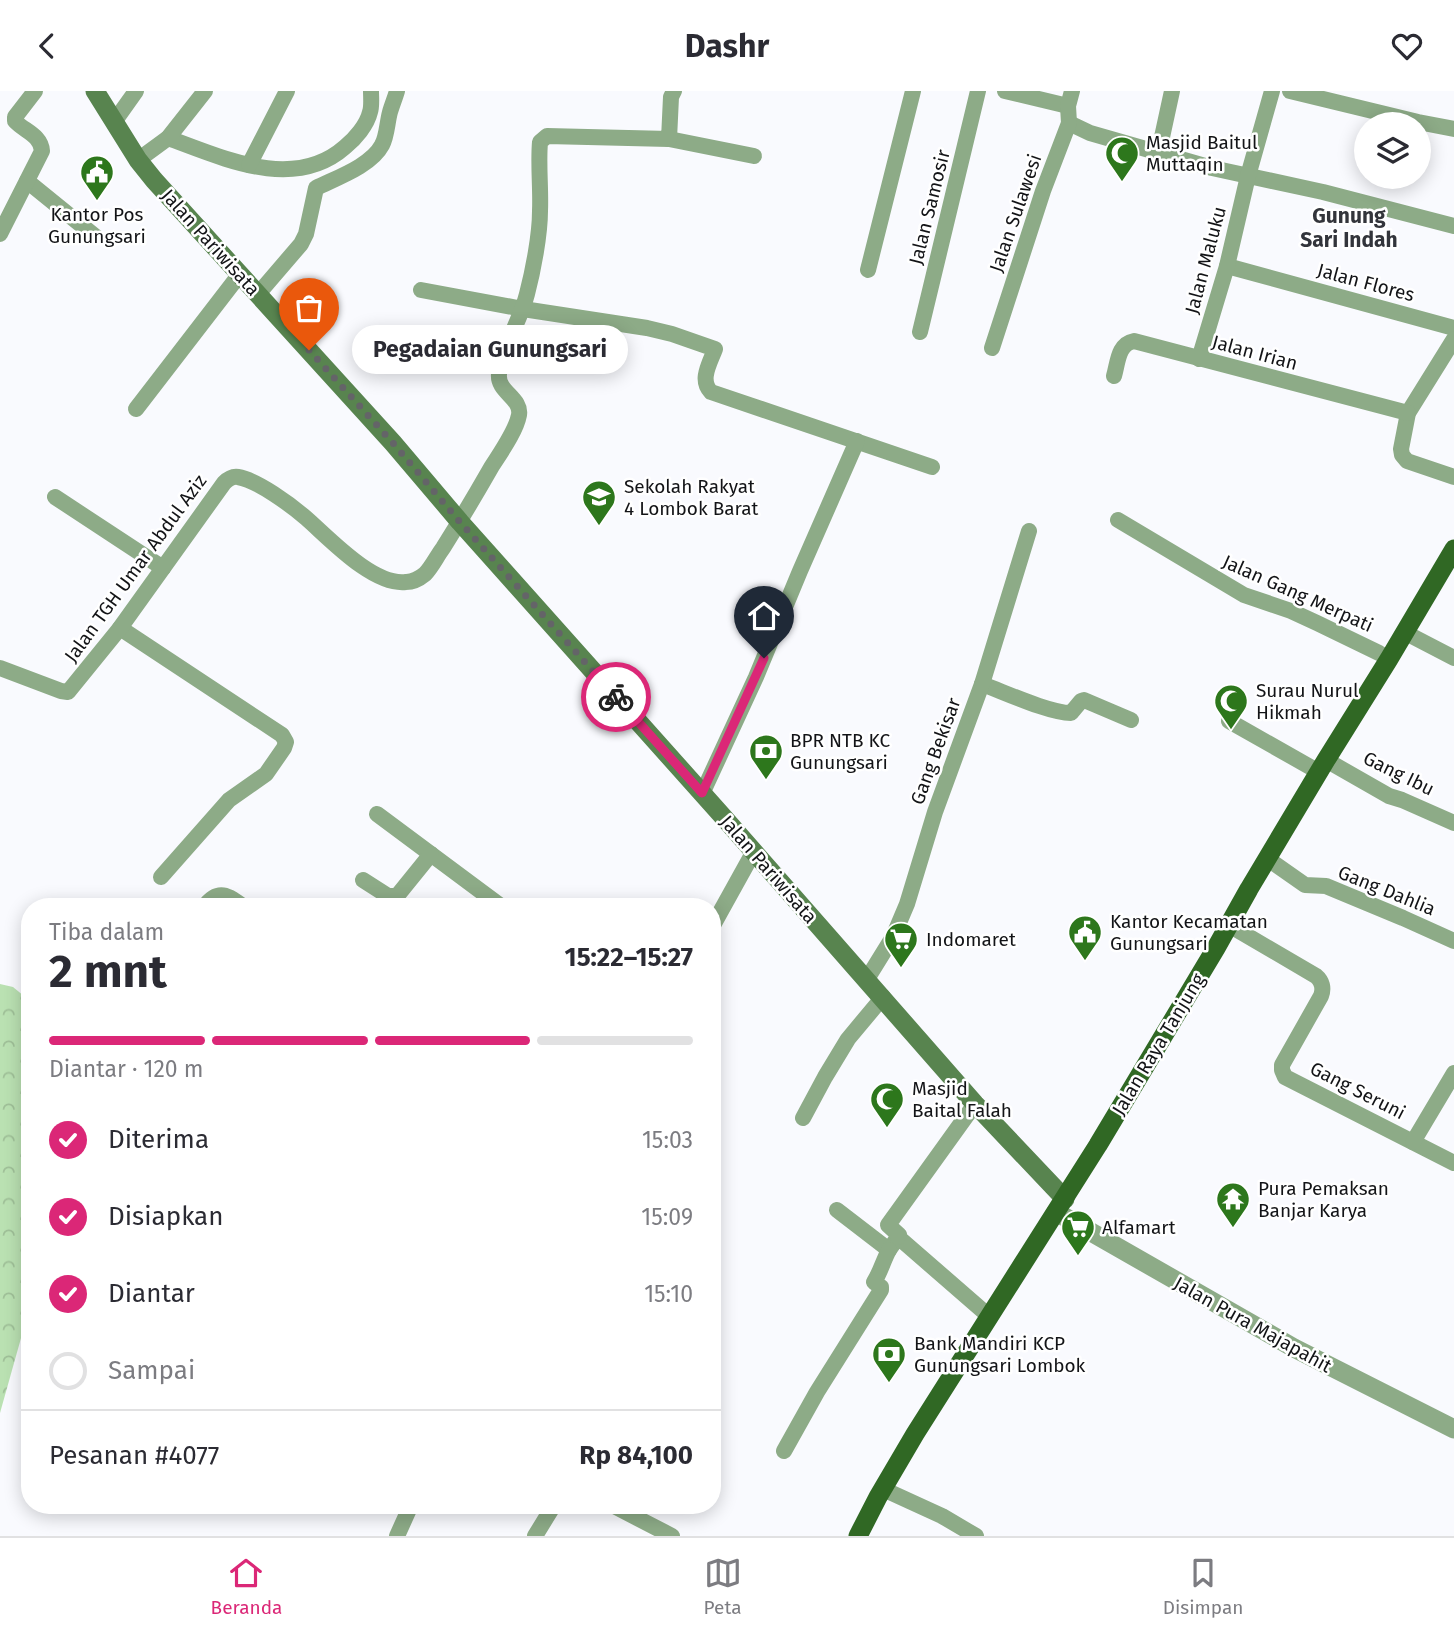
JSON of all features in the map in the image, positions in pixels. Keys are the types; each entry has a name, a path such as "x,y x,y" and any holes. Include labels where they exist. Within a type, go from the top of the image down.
{"main road":[{"name":"Jalan Pariwisata","path":"95,91 138,160 167,195 393,443 460,522 883,997 1060,1206"},
{"name":"Jalan Raya Tanjung","path":"858,1536 921,1425 1060,1206 1454,549"}],"street":[{"path":"1,230 41,154 42,146 38,139 16,123 15,118 36,91"},
{"path":"114,122 136,91"},
{"path":"138,160 168,138 205,91"},
{"path":"249,165 287,91"},
{"path":"168,138 249,165 292,170 312,166 333,156 351,142 370,112 371,91"},
{"path":"258,294 301,244 306,234 316,188 362,165 379,149 385,137 397,91"},
{"path":"669,139 671,97 674,91"},
{"path":"868,270 913,91"},
{"name":"Jalan Samosir","path":"920,332 978,91"},
{"path":"1005,91 1070,98"},
{"path":"1158,151 1172,91"},
{"name":"Jalan Maluku","path":"1199,359 1227,266 1272,91"},
{"path":"1290,91 1454,129"},
{"name":"Jalan Sulawesi","path":"992,348 1043,191 1069,123 1070,98"},
{"path":"1069,123 1090,133 1212,168 1323,192 1454,226"},
{"path":"460,522 519,417 518,407 504,390 499,377 509,339 523,309 532,270 540,214 541,139 547,136 669,139 754,156"},
{"path":"27,181 96,237"},
{"name":"Jalan Flores","path":"1227,266 1454,328"},
{"path":"136,409 240,274"},
{"path":"421,290 672,334 715,349 705,380 710,391 932,467"},
{"path":"1454,338 1408,413 1401,454 1407,461 1454,477"},
{"name":"Jalan Irian","path":"1114,376 1121,349 1124,344 1130,342 1408,413"},
{"path":"702,793 756,677 857,441"},
{"name":"Jalan TGH Umar Abdul Aziz","path":"0,668 68,692 120,628 224,483 232,477 241,478 276,496 308,520 346,555 373,573 393,582 409,582 423,576 460,522"},
{"path":"55,497 163,568"},
{"name":"Jalan Gang Merpati","path":"1118,520 1244,595 1291,611 1389,659"},
{"name":"Gang Bekisar","path":"867,979 903,915 935,812 982,684 1030,531"},
{"path":"120,628 282,735 286,742 266,774 229,800 161,877"},
{"path":"1404,632 1454,658"},
{"path":"982,684 1066,713 1071,713 1084,700 1131,720"},
{"name":"Gang Ibu","path":"1229,721 1389,796 1454,823"},
{"path":"377,814 490,898"},
{"path":"721,911 754,853"},
{"path":"363,880 388,896 397,896 431,854"},
{"name":"Gang Dahlia","path":"1268,859 1303,884 1326,886 1454,940"},
{"path":"211,898 225,895 231,898"},
{"name":"Gang Seruni","path":"1229,925 1316,976 1322,984 1322,994 1283,1063 1284,1076 1454,1163"},
{"path":"803,1118 848,1039 883,997"},
{"path":"1413,1142 1454,1073"},
{"path":"784,1451 817,1392 881,1290 874,1282 899,1235 888,1225 975,1104"},
{"name":"Jalan Pura Majapahit","path":"1060,1206 1284,1343 1454,1429"},
{"path":"837,1210 893,1243 990,1317"},
{"path":"883,1489 942,1516 976,1536"},
{"path":"397,1536 407,1514"},
{"path":"535,1536 548,1514"},
{"path":"629,1514 672,1536"}],"green space":[{"path":"0,984 13,987 21,994 21,1338 0,1413"}],"way so far":[{"path":"309,350 616,697"}],"place":[{"name":"Masjid Baitul Muttaqin","path":"1122,183"},
{"name":"Kantor Pos Gunungsari","path":"97,202"},
{"name":"Pegadaian Gunungsari","path":"309,350"},
{"name":"Sekolah Rakyat 4 Lombok Barat","path":"599,527"},
{"name":"Surau Nurul Hikmah","path":"1231,731"},
{"name":"BPR NTB KC Gunungsari","path":"766,781"},
{"name":"Kantor Kecamatan Gunungsari","path":"1085,962"},
{"name":"Indomaret","path":"901,969"},
{"name":"Masjid Baital Falah","path":"887,1129"},
{"name":"Pura Pemaksan Banjar Karya","path":"1233,1229"},
{"name":"Alfamart","path":"1078,1257"},
{"name":"Bank Mandiri KCP Gunungsari Lombok","path":"889,1384"}],"district":[{"name":"Gunung Sari Indah","path":"1349,228"}],"route":[{"path":"616,697 702,793 764,658"}]}
